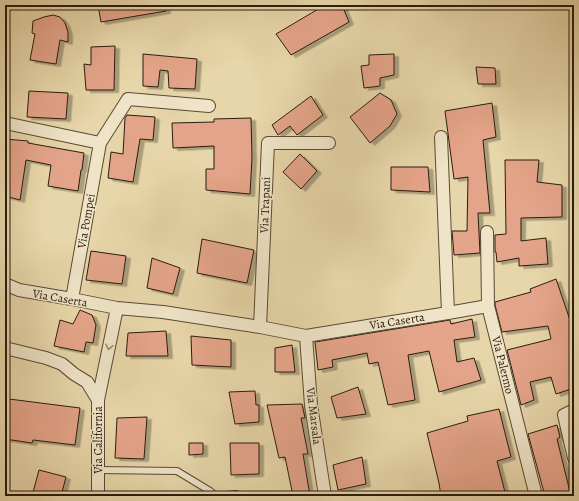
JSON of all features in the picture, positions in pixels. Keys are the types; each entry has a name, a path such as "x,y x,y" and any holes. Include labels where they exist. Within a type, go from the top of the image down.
{"street":[{"name":"Via Pompei","path":"72,299 100,143 128,99 209,106"},
{"path":"5,122 100,143"},
{"path":"441,137 448,313"},
{"name":"Via Trapani","path":"260,327 268,143 329,143"},
{"name":"Via Palermo","path":"487,232 488,306 536,496"},
{"name":"Via Caserta","path":"5,284 19,290 116,308 163,312 260,327 306,336 488,306"},
{"path":"98,400 116,308"},
{"name":"Via Marsala","path":"306,336 311,405 325,496"},
{"name":"Via California","path":"5,348 46,358 62,364 87,382 98,400 98,496"},
{"path":"574,410 564,415 574,458"}],"lane":[{"path":"98,470 177,471 216,496 236,494"}],"building":[{"path":"98,5 166,5 166,11 101,22"},
{"path":"325,5 342,5 349,22 291,55 276,34"},
{"path":"53,15 60,17 65,23 68,32 68,42 60,40 56,64 30,60 35,34 32,33 33,21"},
{"path":"115,46 114,90 86,90 84,64 91,65 91,47"},
{"path":"143,54 197,59 195,89 169,88 168,71 160,70 158,87 143,86"},
{"path":"394,54 394,75 380,78 380,86 364,88 361,66 369,65 369,55"},
{"path":"476,67 495,68 496,84 478,84"},
{"path":"29,91 68,93 66,119 27,117"},
{"path":"380,93 391,100 397,114 390,126 370,143 350,117"},
{"path":"311,96 323,115 297,135 290,126 278,135 272,125"},
{"path":"492,103 496,137 483,140 490,213 478,213 480,253 454,255 452,231 467,231 468,177 454,179 445,111"},
{"path":"127,115 155,117 153,140 140,139 133,182 108,178 111,152 123,154 125,118"},
{"path":"251,118 252,158 250,194 206,190 206,169 214,169 214,146 173,148 172,123 214,122 214,119"},
{"path":"5,139 28,141 28,143 84,153 78,191 48,186 51,165 26,160 20,200 5,196"},
{"path":"300,154 317,171 301,189 283,172"},
{"path":"505,160 539,160 537,182 562,185 562,217 521,218 521,241 546,238 548,264 519,266 519,258 497,262 495,252 495,235 506,234"},
{"path":"391,167 428,167 430,192 391,190"},
{"path":"202,239 254,250 247,283 197,273"},
{"path":"91,251 126,256 122,284 86,280"},
{"path":"152,258 180,268 173,294 147,288"},
{"path":"556,279 574,335 574,388 556,394 551,377 530,382 534,400 521,405 507,350 551,339 548,326 502,332 495,302 531,292 530,289"},
{"path":"80,310 92,315 96,325 93,343 86,342 84,352 54,346 60,320 73,324"},
{"path":"472,319 475,337 454,340 457,362 474,358 481,380 439,392 429,351 408,355 415,400 388,405 378,362 369,364 367,353 332,360 333,367 318,370 315,342 450,320 451,324"},
{"path":"166,331 168,356 126,356 128,333"},
{"path":"191,336 231,340 231,367 192,365"},
{"path":"292,345 295,372 275,372 275,348"},
{"path":"358,387 366,414 337,418 331,397"},
{"path":"255,391 256,405 259,405 259,422 235,424 229,392"},
{"path":"9,399 80,408 75,445 33,440 32,443 5,439"},
{"path":"302,404 305,418 301,418 308,454 303,454 310,496 293,496 285,457 279,458 267,405"},
{"path":"499,409 511,457 497,461 506,496 441,496 427,433 468,421 467,416"},
{"path":"147,417 144,459 115,458 117,418"},
{"path":"557,425 560,437 557,439 570,492 545,496 528,434"},
{"path":"189,443 203,443 203,454 189,455"},
{"path":"230,443 259,443 259,474 231,475"},
{"path":"362,457 366,484 338,490 333,465"},
{"path":"39,470 66,477 61,496 32,496"}]}
